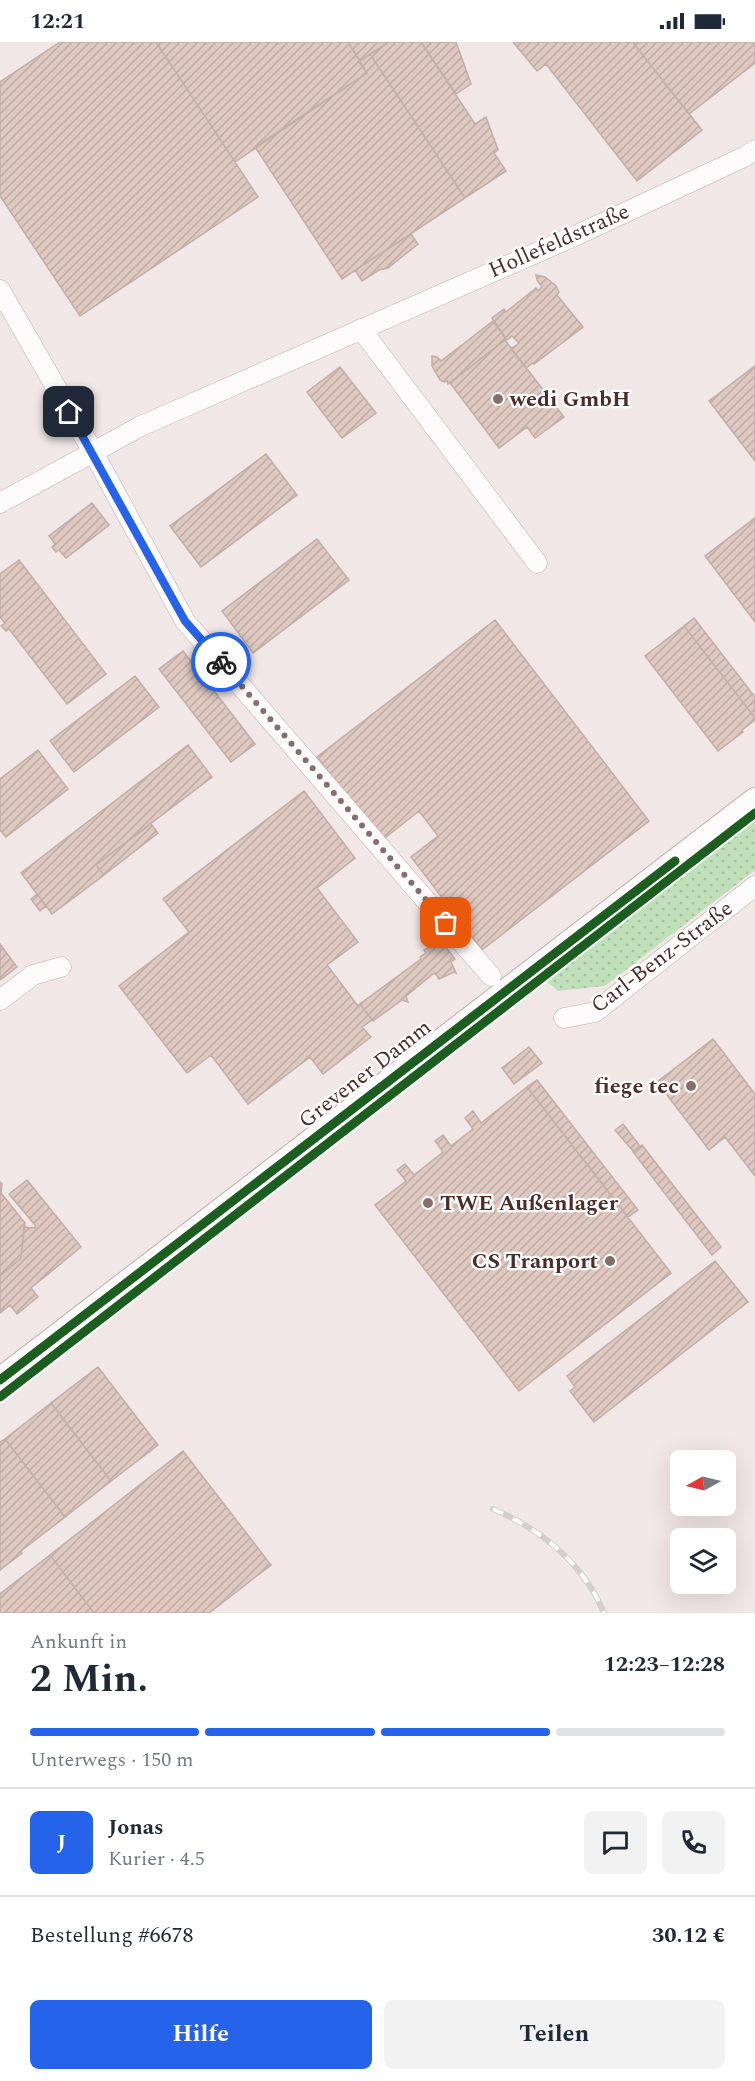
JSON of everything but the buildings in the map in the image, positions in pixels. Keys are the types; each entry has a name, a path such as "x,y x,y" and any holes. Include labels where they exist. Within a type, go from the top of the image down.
{"main road":[{"name":"Grevener Damm","path":"0,1380 755,800"}],"street":[{"name":"Hollefeldstraße","path":"0,503 141,426 577,235 755,150"},
{"path":"0,290 93,452 185,621 491,976"},
{"path":"361,329 537,563"},
{"name":"Carl-Benz-Straße","path":"564,1018 595,1012 755,886"},
{"path":"0,1000 33,975 61,967"}],"green space":[{"path":"755,819 755,870 605,986 558,991 543,978"}],"railway":[{"path":"493,1509 528,1527 559,1550 585,1579 604,1613"}],"cycle path":[{"path":"0,1397 755,813"},
{"path":"0,1380 675,861"}],"way so far":[{"path":"221,662 446,923"}],"place":[{"name":"wedi GmbH","path":"498,399"},
{"name":"fiege tec","path":"691,1086"},
{"name":"TWE Außenlager","path":"428,1203"},
{"name":"CS Tranport","path":"610,1261"}],"route":[{"path":"69,412 185,621 221,662"}]}
